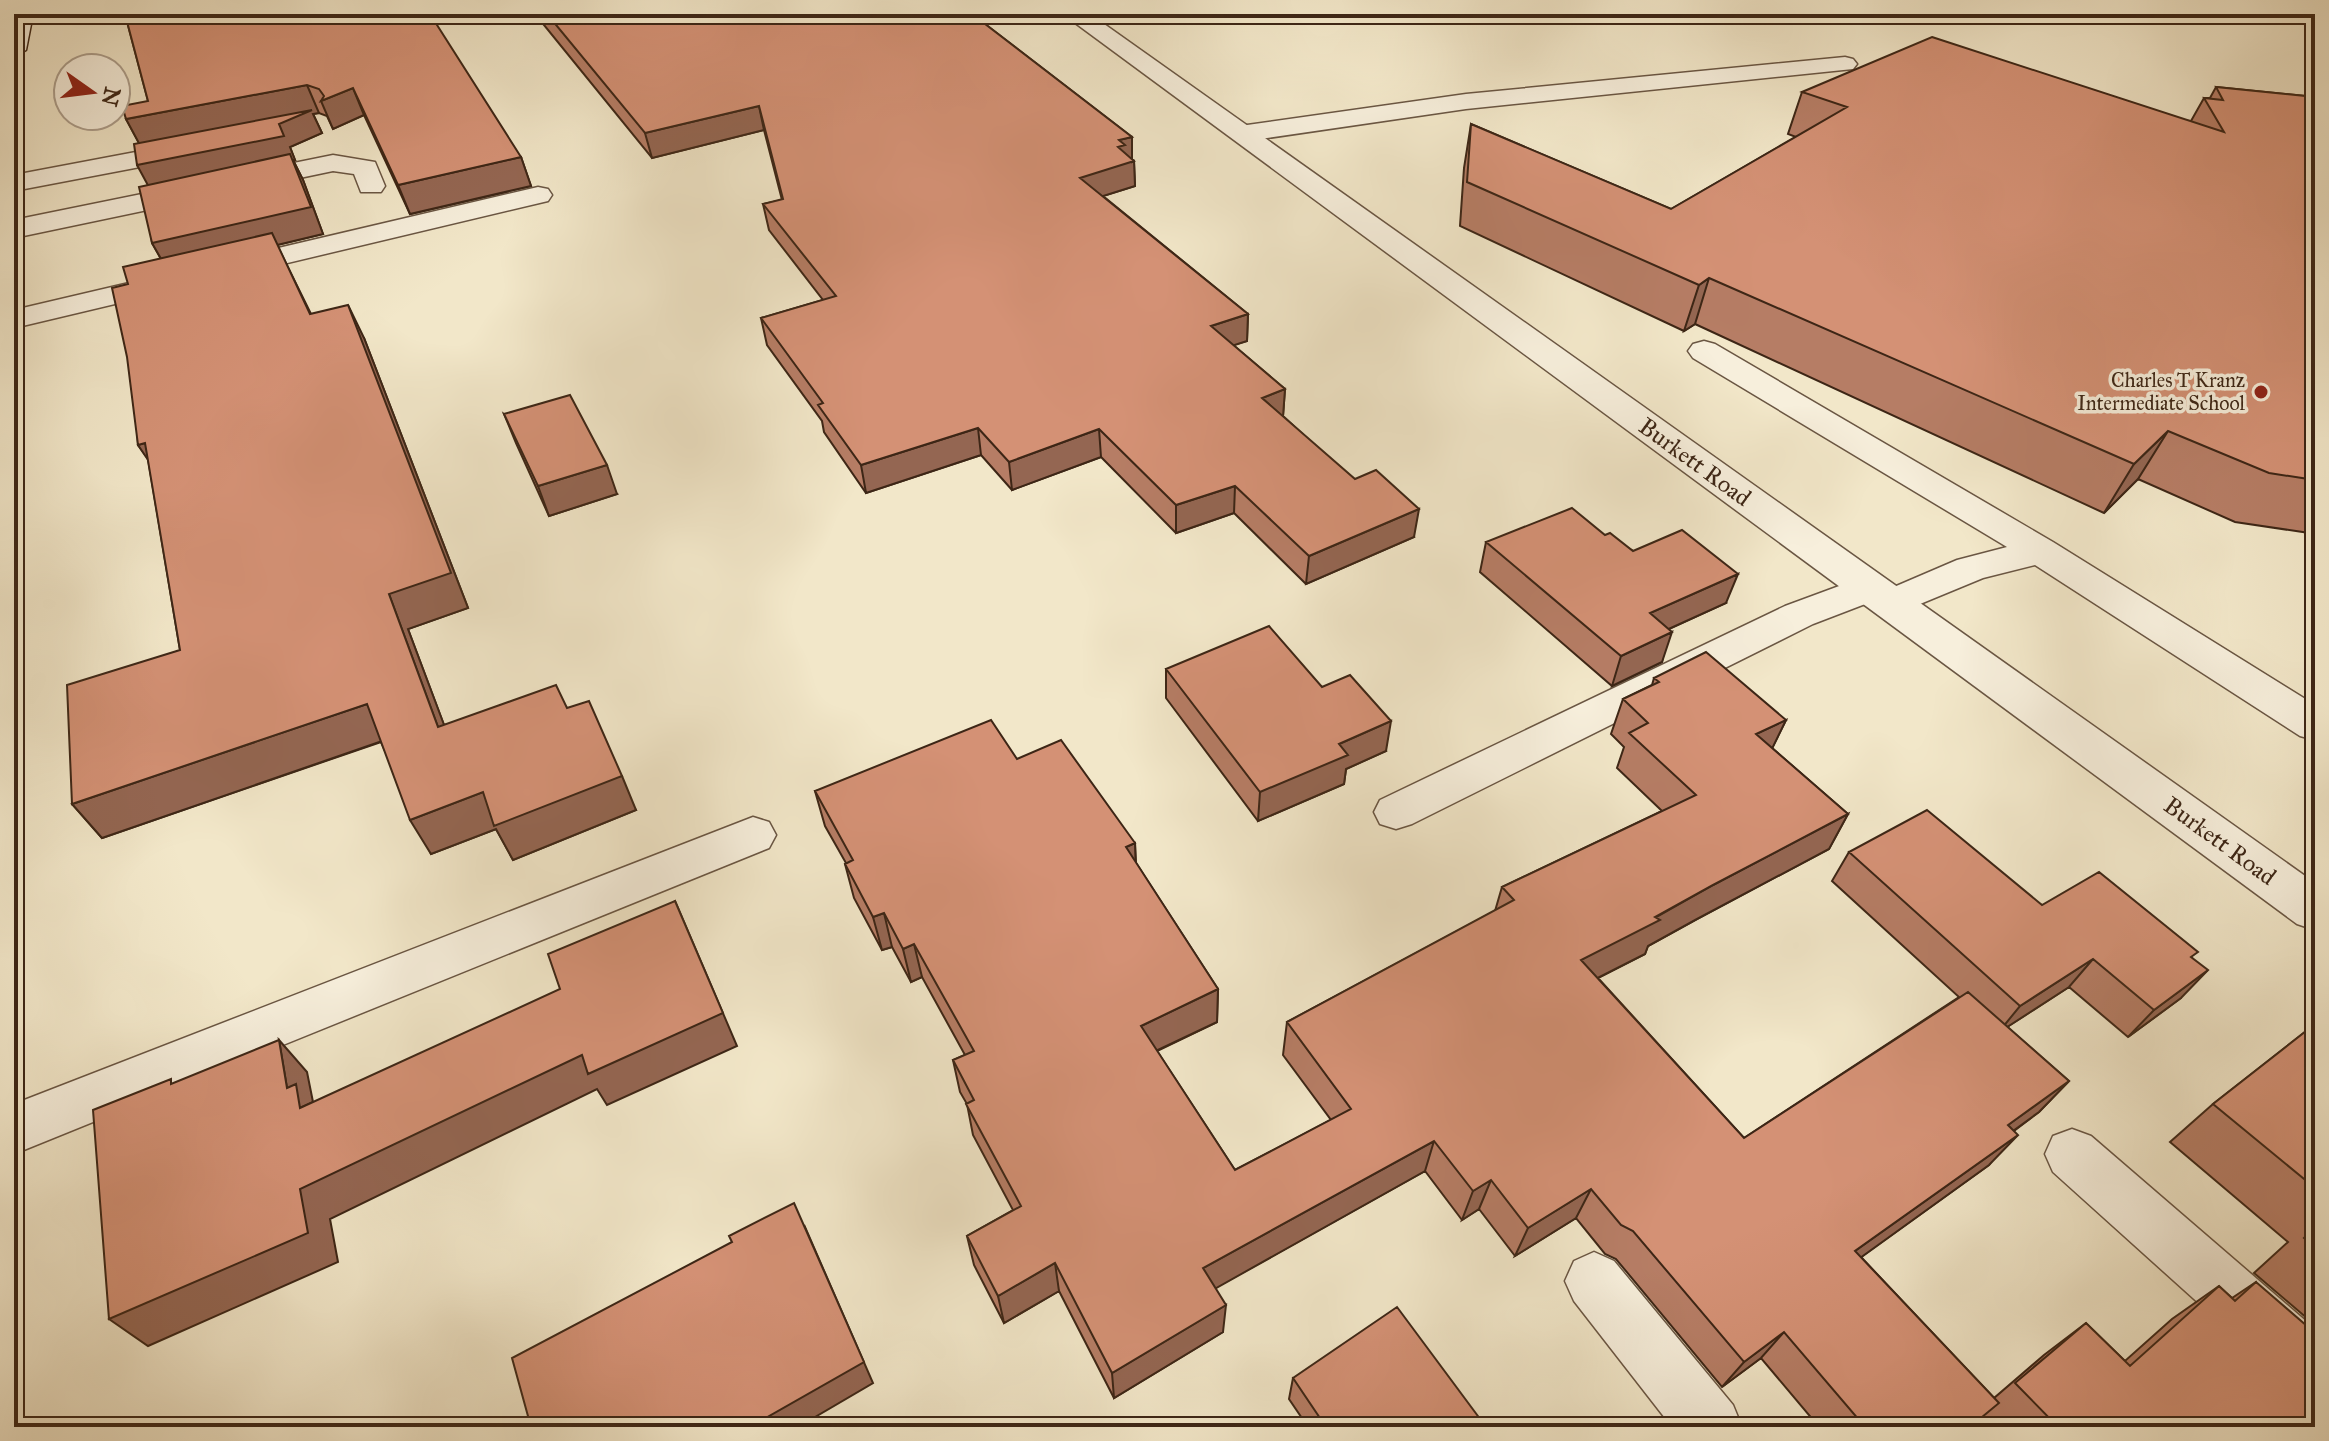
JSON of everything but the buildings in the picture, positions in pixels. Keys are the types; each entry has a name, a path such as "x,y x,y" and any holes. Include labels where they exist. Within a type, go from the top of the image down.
{"street":[{"path":"14,50 21,14"},
{"name":"Burkett Road","path":"1075,14 2315,910"}],"lane":[{"path":"1240,134 1472,103 1845,64"},
{"path":"14,183 216,145"},
{"path":"14,229 333,163 366,168 371,186"},
{"path":"14,319 538,195"},
{"path":"1704,351 2040,551 2315,725"},
{"path":"1396,812 1799,615 1880,596 2040,551"},
{"path":"14,1129 753,835"},
{"path":"2072,1154 2315,1368"},
{"path":"1594,1281 1711,1427"}],"place":[{"name":"Charles T Kranz Intermediate School","path":"2261,392"}]}
